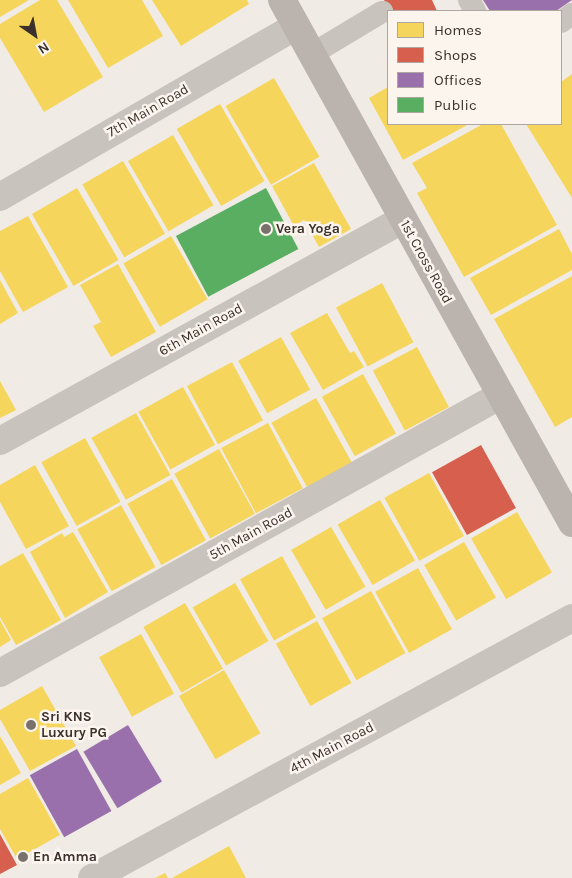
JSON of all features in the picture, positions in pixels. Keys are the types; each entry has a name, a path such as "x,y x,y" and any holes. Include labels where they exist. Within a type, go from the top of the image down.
{"street":[{"name":"1st Cross Road","path":"282,0 402,220 572,523"},
{"name":"7th Main Road","path":"0,197 296,26"},
{"name":"6th Main Road","path":"0,441 402,220"},
{"name":"5th Main Road","path":"0,673 501,395"},
{"name":"4th Main Road","path":"92,878 572,618"}],"lane":[{"path":"312,54 382,12"}],"building: Homes":[{"path":"0,0 29,0 0,17"},
{"path":"40,0 57,0 103,77 44,112 0,38 0,24"},
{"path":"68,0 142,0 163,36 108,68"},
{"path":"152,0 247,0 249,4 181,46"},
{"path":"572,74 572,198 527,125 562,125 562,81"},
{"path":"274,78 320,157 271,185 226,106"},
{"path":"387,88 387,125 467,125 403,160 369,98"},
{"path":"220,104 264,181 221,206 177,129"},
{"path":"481,125 502,125 557,225 464,277 417,193 427,188 412,163"},
{"path":"173,135 214,205 168,231 128,161"},
{"path":"123,161 165,234 124,257 82,184"},
{"path":"314,163 351,229 319,247 304,220 294,226 272,186"},
{"path":"77,188 119,260 73,286 32,214"},
{"path":"28,216 68,287 23,312 0,271 0,231"},
{"path":"559,229 572,254 572,270 491,315 470,278"},
{"path":"171,236 208,299 160,327 123,264"},
{"path":"118,264 156,332 111,357 93,326 101,322 80,285"},
{"path":"572,276 572,417 555,427 494,319"},
{"path":"0,280 18,313 0,324"},
{"path":"382,283 413,342 368,367 336,307"},
{"path":"327,313 350,353 354,351 364,367 323,390 290,333"},
{"path":"281,337 310,389 267,413 238,361"},
{"path":"417,347 449,407 405,431 373,370"},
{"path":"232,362 263,420 218,444 187,386"},
{"path":"363,374 396,433 355,456 322,397"},
{"path":"0,381 16,410 0,418"},
{"path":"183,387 215,445 170,469 138,412"},
{"path":"316,398 352,463 307,487 271,423"},
{"path":"136,413 170,475 126,500 91,438"},
{"path":"268,423 303,488 256,513 221,448"},
{"path":"85,438 120,502 77,526 41,462"},
{"path":"219,449 255,514 210,538 174,474"},
{"path":"35,465 69,526 26,549 0,502 0,485"},
{"path":"429,473 464,536 419,561 384,498"},
{"path":"172,479 206,540 161,565 127,504"},
{"path":"380,500 415,561 373,585 338,524"},
{"path":"121,505 155,567 112,591 77,529"},
{"path":"517,512 552,573 506,599 471,538"},
{"path":"331,527 366,587 326,610 291,550"},
{"path":"73,532 108,592 65,618 30,552 62,533 64,537"},
{"path":"464,542 496,597 456,620 424,565"},
{"path":"23,553 61,620 16,645 0,617 0,566"},
{"path":"282,556 316,617 274,640 240,579"},
{"path":"418,568 452,629 409,653 375,592"},
{"path":"235,583 268,641 226,666 193,608"},
{"path":"371,591 405,653 356,680 322,618"},
{"path":"185,603 223,669 181,693 143,627"},
{"path":"0,620 11,640 0,647"},
{"path":"317,621 351,683 310,706 276,644"},
{"path":"141,634 174,693 132,717 99,657"},
{"path":"224,670 260,733 215,759 179,696"},
{"path":"42,686 76,746 30,771 0,719 0,710"},
{"path":"0,736 21,773 0,785"},
{"path":"28,778 60,835 17,859 0,829 0,794"},
{"path":"229,846 246,878 172,878"},
{"path":"165,873 168,878 155,878"}],"building: Shops":[{"path":"384,0 432,0 437,10 389,10"},
{"path":"481,445 516,508 467,535 432,472"},
{"path":"0,834 17,865 0,874"}],"building: Offices":[{"path":"483,0 572,0 557,10 489,10"},
{"path":"128,725 162,782 117,808 83,752"},
{"path":"77,749 111,811 64,837 30,775"}],"building: Public":[{"path":"266,188 298,249 208,297 176,236"}],"place":[{"name":"Vera Yoga","path":"266,229"},
{"name":"Sri KNS Luxury PG","path":"31,725"},
{"name":"En Amma","path":"23,857"}]}
